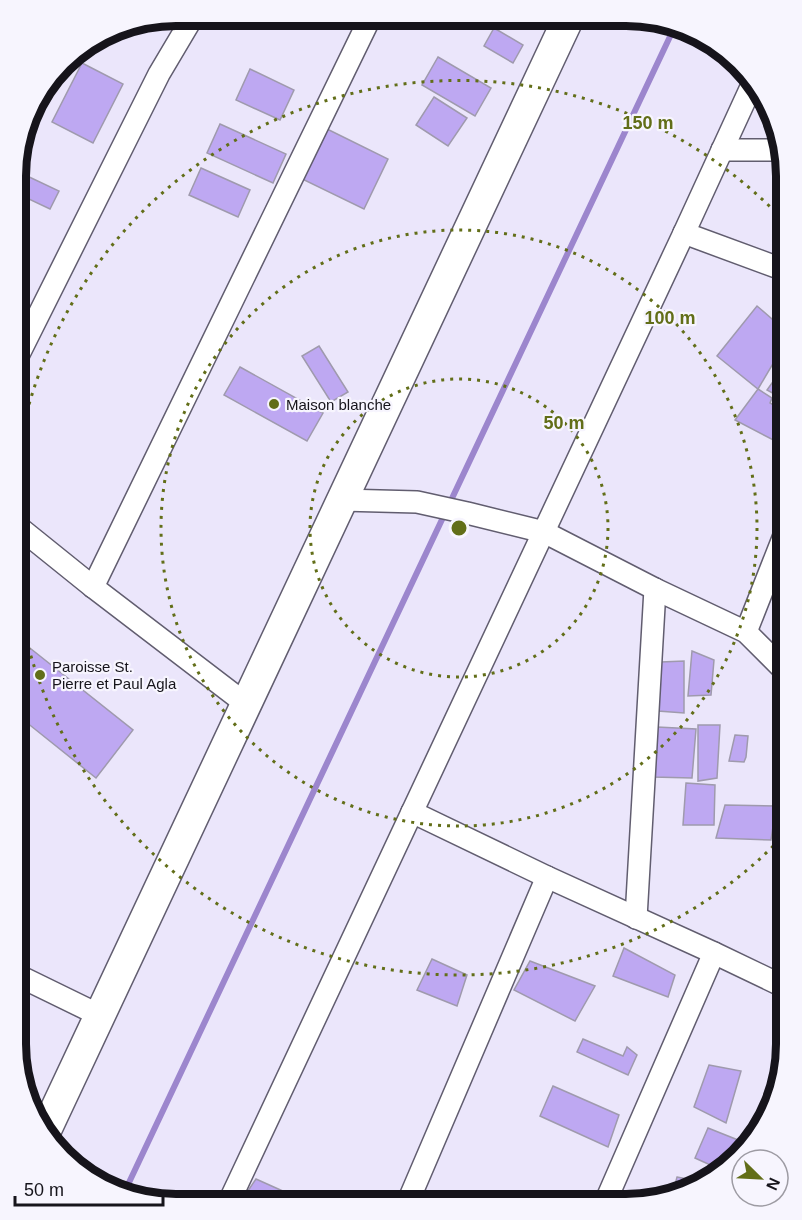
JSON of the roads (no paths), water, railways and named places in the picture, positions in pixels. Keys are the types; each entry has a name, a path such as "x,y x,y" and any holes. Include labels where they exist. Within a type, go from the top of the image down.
{"street":[{"path":"26,340 159,74 187,26"},
{"path":"93,587 366,26"},
{"path":"49,1124 565,26"},
{"path":"233,1194 749,91"},
{"path":"722,150 774,150"},
{"path":"684,233 776,267"},
{"path":"342,500 417,502 544,532 655,589 746,632 776,662"},
{"path":"26,533 246,704"},
{"path":"746,632 776,556"},
{"path":"636,918 655,589"},
{"path":"412,812 776,983"},
{"path":"410,1194 547,877"},
{"path":"609,1194 714,953"},
{"path":"26,979 99,1015"}],"waterway":[{"path":"127,1186 672,33"}],"place":[{"name":"Maison blanche","path":"274,404"},
{"name":"Paroisse St. Pierre et Paul Agla","path":"40,675"}]}
